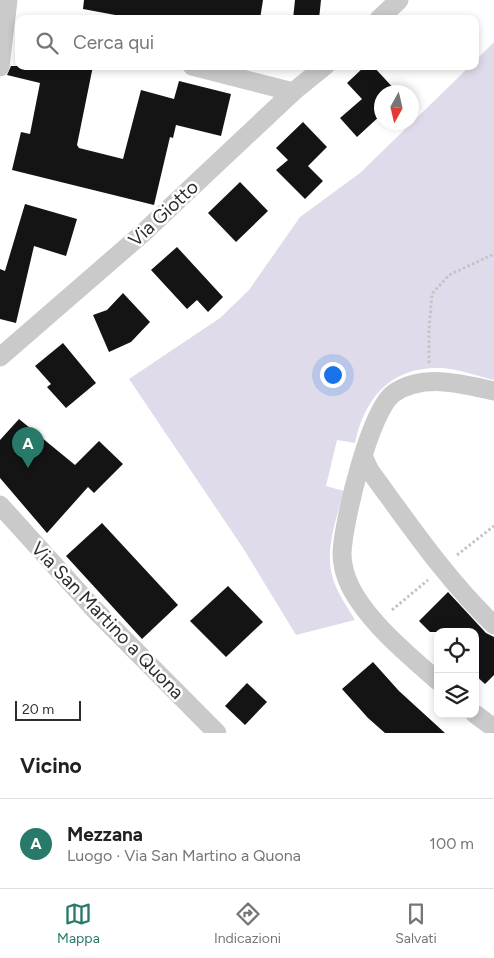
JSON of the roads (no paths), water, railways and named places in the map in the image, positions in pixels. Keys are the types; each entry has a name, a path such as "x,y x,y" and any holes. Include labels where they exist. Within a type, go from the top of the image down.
{"street":[{"path":"0,67 12,20 8,0"},
{"path":"383,15 399,0"},
{"path":"207,70 292,92"},
{"name":"Via Giotto","path":"0,357 143,233 292,92 320,70"},
{"path":"434,677 379,624 357,598 348,581 343,562 344,536 364,458 381,409 388,397 416,384 438,382 462,384 494,391"},
{"path":"364,458 370,471 442,568 494,625"},
{"name":"Via San Martino a Quona","path":"0,505 94,609 217,733"},
{"path":"479,717 494,728"}],"place":[{"name":"Mezzana","path":"28,468"}]}
